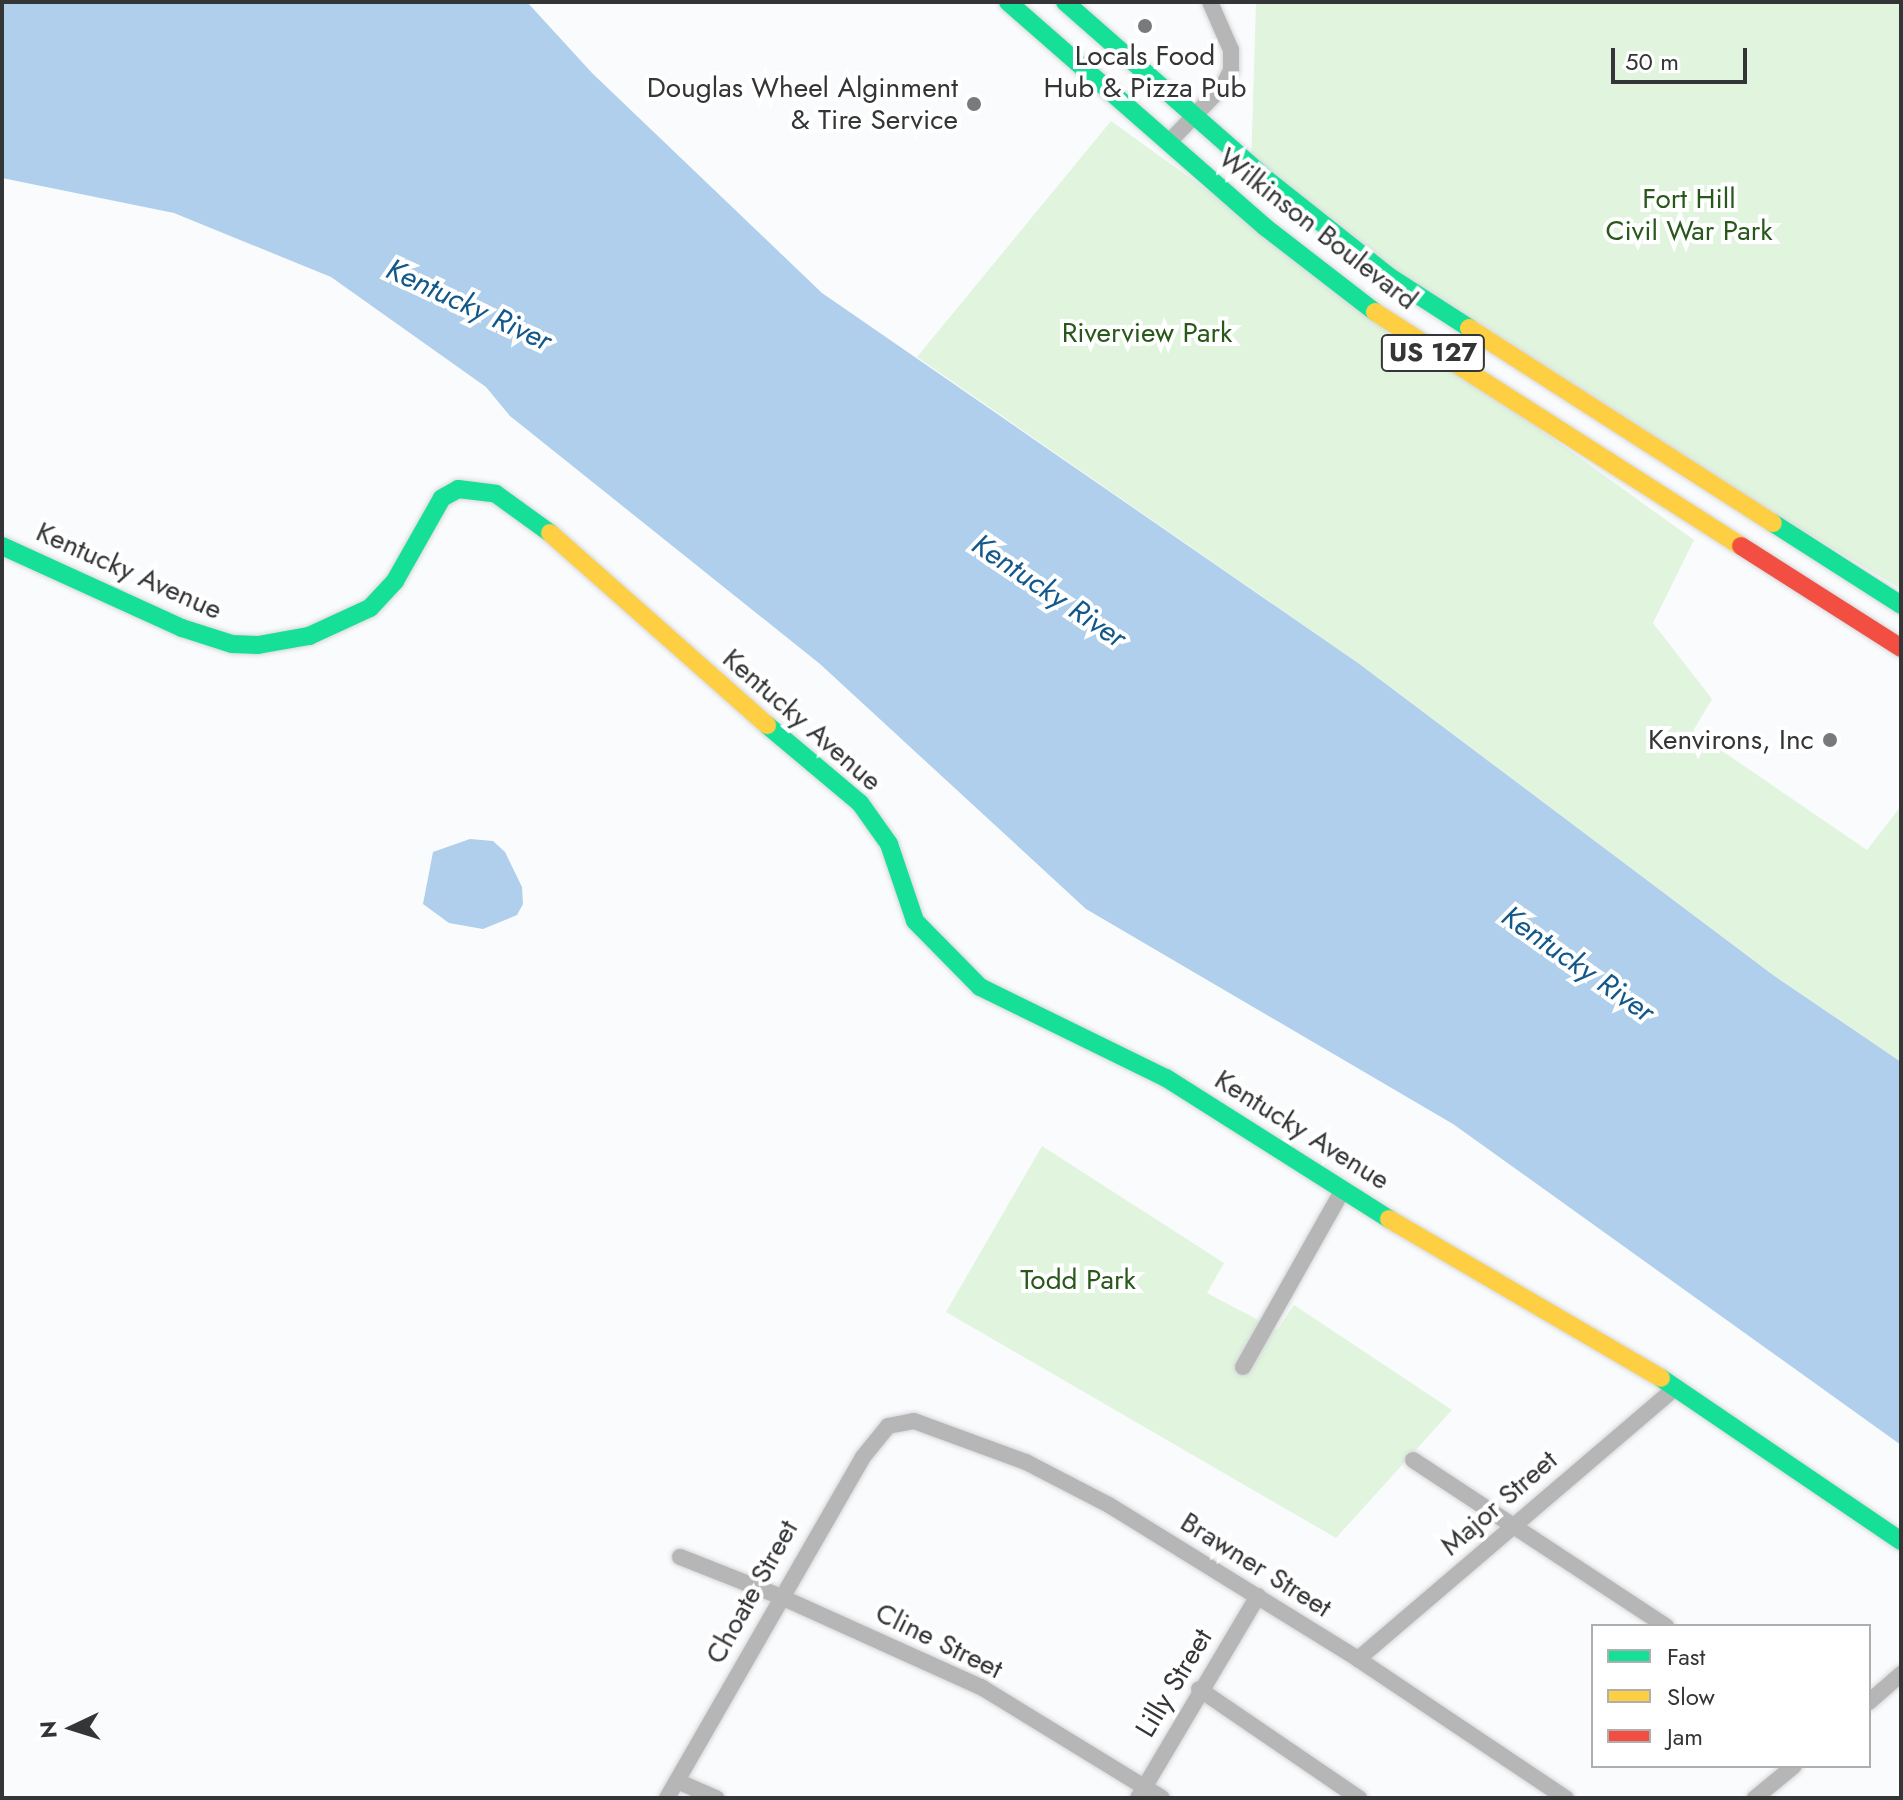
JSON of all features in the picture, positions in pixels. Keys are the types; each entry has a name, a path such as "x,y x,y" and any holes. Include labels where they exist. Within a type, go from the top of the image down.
{"main road":[{"name":"Wilkinson Boulevard","path":"1008,2 1303,258 1425,348 1901,648"},
{"name":"Wilkinson Boulevard","path":"1065,2 1327,229 1433,308 1901,605"},
{"name":"Kentucky Avenue","path":"2,546 194,633 258,645 309,636 370,608 395,581 442,498 458,489 496,494 557,538 697,667 860,803 889,844 915,921 933,944 980,987 1128,1056 1342,1191 1676,1387 1901,1541"}],"street":[{"path":"1168,143 1223,86 1233,64 1228,39 1210,2"},
{"path":"1243,1367 1342,1191"},
{"name":"Major Street","path":"1358,1659 1676,1387"},
{"name":"Choate Street","path":"667,1798 779,1596 863,1457 881,1432 898,1421"},
{"name":"Brawner Street","path":"898,1421 939,1428 1038,1467 1258,1596 1566,1798"},
{"path":"1413,1460 1663,1624"},
{"name":"Cline Street","path":"680,1557 779,1596 981,1687 1142,1793 1162,1798"},
{"name":"Lilly Street","path":"1142,1793 1199,1689 1258,1596"},
{"path":"1871,1700 1901,1674"},
{"path":"1199,1689 1359,1798"},
{"path":"1755,1798 1792,1768"},
{"path":"677,1781 716,1798"}],"green space":[{"name":"Fort Hill Civil War Park","path":"1256,2 1901,2 1901,589 1453,321 1251,166"},
{"name":"Riverview Park","path":"1111,121 1694,540 1653,623 1712,699 1693,731 1867,850 1901,806 1901,1062 1773,975 1358,663 917,357"},
{"name":"Todd Park","path":"1042,1146 1224,1263 1207,1293 1277,1330 1294,1305 1452,1410 1336,1538 946,1312"}],"water":[{"name":"Kentucky River","path":"2,2 527,2 592,73 822,293 1358,663 1773,975 1901,1062 1901,1445 1453,1124 1086,909 820,664 510,416 486,387 331,277 174,213 2,178"},
{"path":"470,839 493,841 505,852 522,887 523,904 517,915 483,929 449,923 423,904 433,852"}],"traffic: fast":[{"path":"1008,2 1265,227 1375,312"},
{"path":"1065,2 1265,178 1390,277 1469,328"},
{"path":"2,546 182,628 232,644 258,645 309,636 370,608 395,581 442,498 458,489 496,494 550,533"},
{"path":"1773,523 1901,605"},
{"path":"767,725 860,803 889,844 915,921 980,987 1166,1078 1389,1219"},
{"path":"1661,1378 1901,1541"}],"traffic: slow":[{"path":"1375,312 1741,546"},
{"path":"1469,328 1773,523"},
{"path":"550,533 767,725"},
{"path":"1389,1219 1661,1378"}],"traffic: jam":[{"path":"1741,546 1901,648"}],"place":[{"name":"Locals Food Hub & Pizza Pub","path":"1145,26"},
{"name":"Douglas Wheel Alginment & Tire Service","path":"974,104"},
{"name":"Kenvirons, Inc","path":"1830,740"}]}
